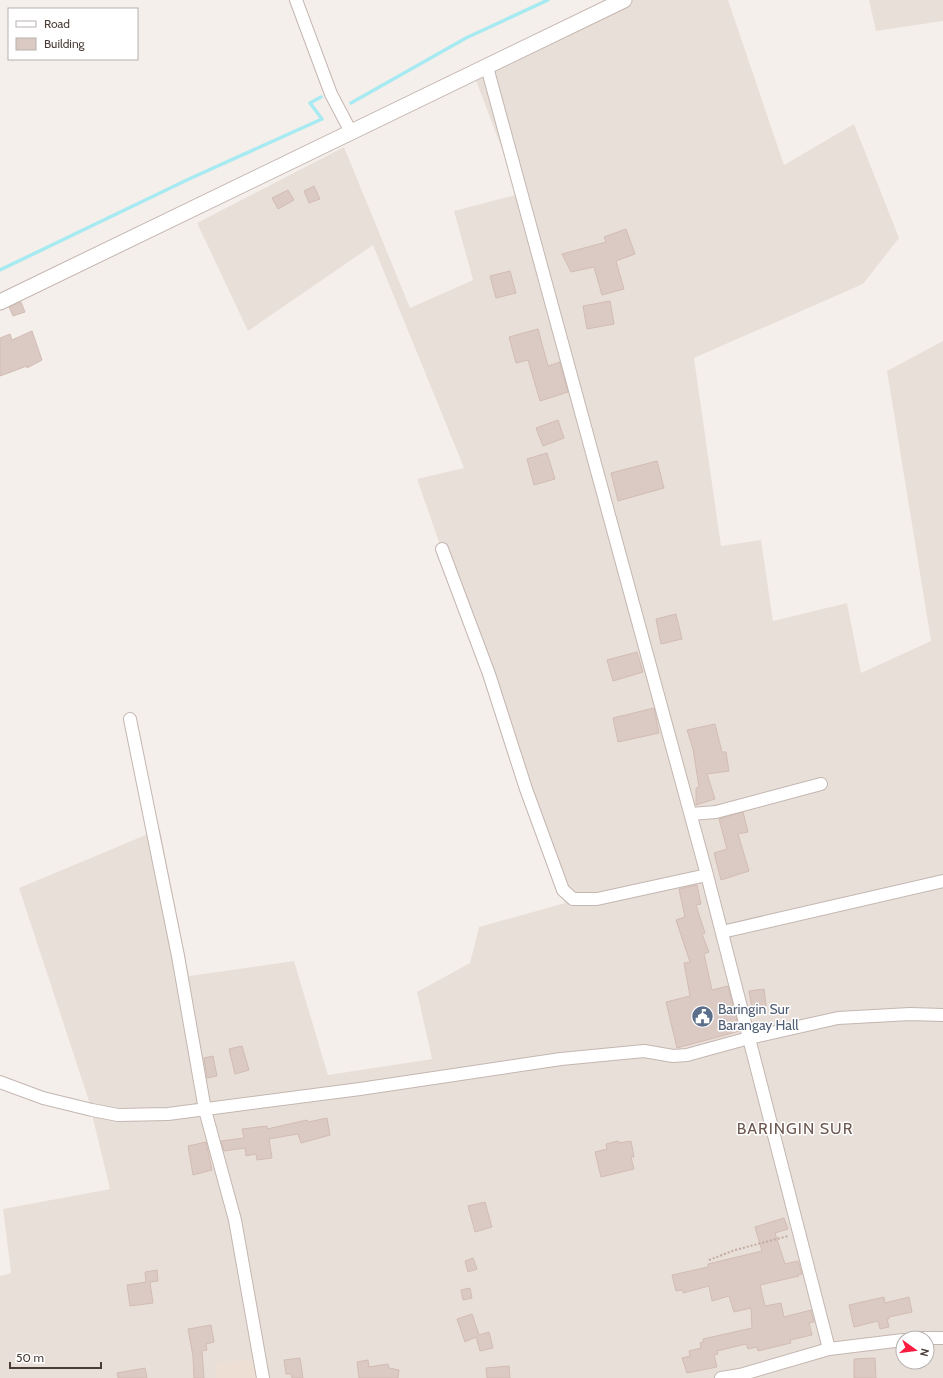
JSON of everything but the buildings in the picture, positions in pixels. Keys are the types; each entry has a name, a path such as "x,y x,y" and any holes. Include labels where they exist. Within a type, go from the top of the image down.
{"street":[{"path":"296,0 332,94 351,132"},
{"path":"0,302 624,0"},
{"path":"487,67 708,876 748,1038 829,1349"},
{"path":"442,549 489,674 526,789 563,890 573,899 597,899 708,876"},
{"path":"130,719 178,956 205,1110 235,1220 263,1378"},
{"path":"690,814 716,812 821,784"},
{"path":"722,932 943,881"},
{"path":"0,1082 43,1098 118,1115 168,1114 560,1059 644,1051 673,1056 687,1055 748,1038 838,1018 910,1014 943,1015"},
{"path":"722,1378 829,1349 895,1341"}],"path":[{"path":"709,1260 735,1250 799,1233"}],"shaded area":[{"path":"632,0 728,0 784,165 854,124 899,238 863,284 694,358 721,546 761,540 773,621 847,603 861,673 931,641 887,371 943,341 943,1378 0,1378 0,1276 11,1273 3,1209 110,1189 88,1098 19,888 160,829 189,976 294,961 328,1075 432,1059 417,992 470,963 479,927 565,903 417,479 464,468 373,245 248,331 197,223 344,147 410,308 473,280 454,211 519,194 475,78"},
{"path":"869,0 943,0 943,21 876,31"},
{"path":"256,1360 257,1378 216,1378 215,1363"}],"waterway":[{"path":"351,103 466,38 548,0"},
{"path":"0,270 189,179 322,119 310,103 321,97"}],"place":[{"name":"Baringin Sur Barangay Hall","path":"703,1017"}],"district":[{"name":"BARINGIN SUR","path":"795,1128"}]}
